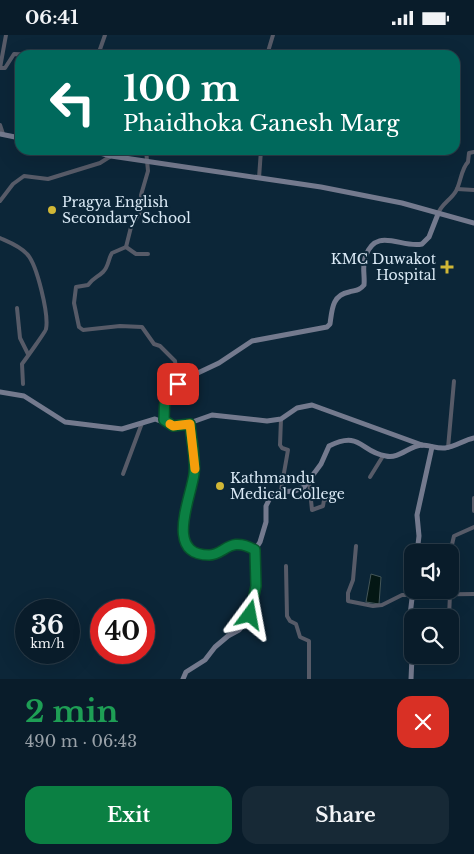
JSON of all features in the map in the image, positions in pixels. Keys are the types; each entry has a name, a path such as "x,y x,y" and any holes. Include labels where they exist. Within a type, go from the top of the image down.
{"street":[{"path":"6,35 0,68 5,68 15,54"},
{"path":"100,50 105,35"},
{"path":"268,50 273,35"},
{"path":"0,125 1,135 15,137"},
{"path":"164,420 165,395 170,388 219,363 252,341 327,327 330,324 331,310 338,296 357,291 364,285 364,263 372,247 383,240 422,244 429,237 438,214 457,189 468,162 469,153 474,152"},
{"path":"107,155 402,203 474,223"},
{"path":"126,247 132,227 142,209 142,195 148,171 146,155"},
{"path":"259,179 261,155"},
{"path":"0,201 13,184 24,175 48,179 100,163 111,156"},
{"path":"457,189 474,191"},
{"path":"0,238 29,255 40,287 47,328 22,364 23,383"},
{"path":"126,247 136,254 148,253"},
{"path":"126,247 112,253 108,265 101,274 93,277 88,285 76,287 74,303 79,327 83,330 142,327 154,345 160,346 175,361 178,384"},
{"path":"17,308 20,338 28,353"},
{"path":"448,448 454,381"},
{"path":"0,392 24,396 65,421 122,429 156,419 164,420 173,426 190,424 212,415 267,421 281,419 297,408 312,405 422,445 448,448 474,438"},
{"path":"281,419 280,445 288,450 281,491"},
{"path":"123,475 142,423"},
{"path":"190,424 194,473 188,496 183,535 185,545 189,549 210,555 216,554 223,548 232,545 250,547 255,550"},
{"path":"183,679 186,672 205,660 215,647 228,636 240,631 246,622 256,586 255,550 260,542 266,522 266,506 270,498 281,491 299,490 309,481 332,444 355,440 383,456 398,455 422,445"},
{"path":"418,544 417,515 432,447"},
{"path":"370,477 383,456"},
{"path":"309,481 312,510 323,506 324,500 339,497"},
{"path":"474,498 474,511"},
{"path":"452,544 454,536 474,527"},
{"path":"356,545 353,580 348,593 348,601 378,605 404,595"},
{"path":"286,566 287,616 290,621 296,624 300,637 309,641 309,679"},
{"path":"459,594 474,594"},
{"path":"411,679 412,657 408,632 412,599"}],"shaded area":[{"path":"371,574 381,577 379,604 366,602"}],"slow traffic":[{"path":"170,424 182,426 190,424 195,469"}],"place":[{"name":"Pragya English Secondary School","path":"52,210"},
{"name":"KMC Duwakot Hospital","path":"447,267"},
{"name":"Kathmandu Medical College","path":"220,486"}],"route":[{"path":"178,384 170,388 165,395 164,420 173,426 190,424 195,465 193,482 188,496 183,535 185,545 189,549 204,555 216,554 228,545 242,545 255,550 256,586 250,615"}]}
